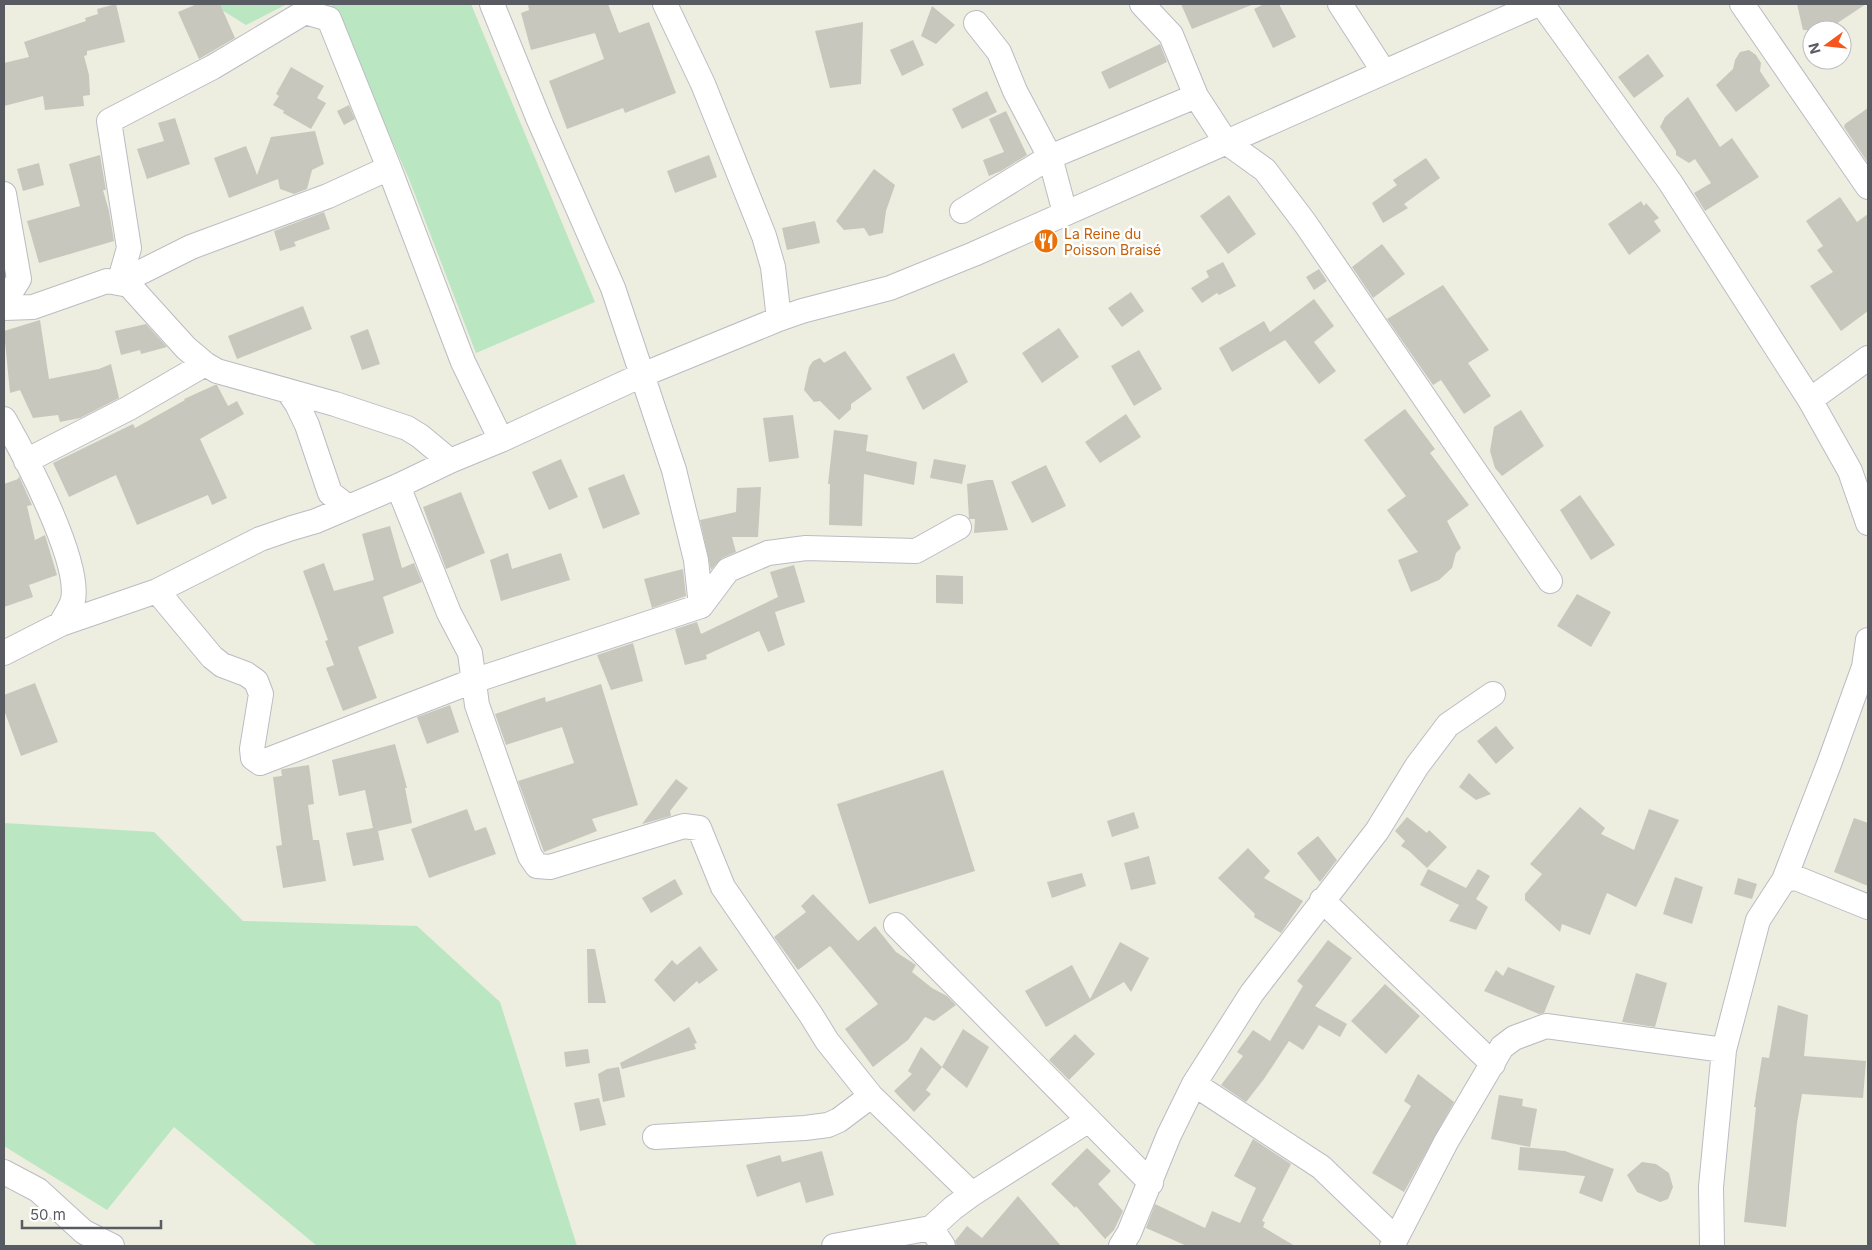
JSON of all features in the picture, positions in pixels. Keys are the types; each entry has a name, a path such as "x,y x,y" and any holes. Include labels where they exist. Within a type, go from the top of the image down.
{"street":[{"path":"492,4 539,120 613,288 674,470 696,560 701,606"},
{"path":"664,4 703,84 764,236 773,267 779,319"},
{"path":"1142,4 1171,35 1196,96 1226,142 1265,170 1299,216 1550,581"},
{"path":"1340,4 1384,72"},
{"path":"4,653 61,624 157,591 260,539 316,521 398,486 642,375 779,319 802,311 890,288 974,254 1538,4"},
{"path":"1542,4 1670,182 1810,400 1850,471 1868,522"},
{"path":"1742,4 1868,186"},
{"path":"119,284 129,248 109,121 213,67 301,8 329,19 389,168 463,362 501,440"},
{"path":"976,23 999,52 1015,90 1050,157 1065,213"},
{"path":"962,210 1050,157 1196,96"},
{"path":"119,284 191,247 328,196 389,168"},
{"path":"4,194 20,278 4,303"},
{"path":"4,308 32,307 107,281 129,285 186,348 205,364 217,371 335,404 407,428 420,436 450,461"},
{"path":"1810,400 1868,358"},
{"path":"26,461 129,408 205,364"},
{"path":"288,391 297,404 307,426 330,493 348,507"},
{"path":"4,419 35,477 58,530 72,573 73,600 61,624"},
{"path":"398,486 449,613 470,653 477,706 530,856 537,866 550,867 684,826 700,828 723,887 827,1041 871,1096 972,1194"},
{"path":"157,591 212,657 222,665 246,674 256,681 261,694 252,749 253,758 260,763 473,681 701,606 728,570 768,553 806,548 916,551 959,527"},
{"path":"1712,1246 1711,1188 1724,1050 1758,920 1784,880 1829,764 1860,676 1868,640"},
{"path":"1121,1246 1129,1233 1169,1135 1194,1084 1252,993 1376,831 1417,766 1448,725 1493,694"},
{"path":"1784,880 1796,878 1868,907"},
{"path":"1322,900 1493,1064"},
{"path":"896,925 1151,1183"},
{"path":"1194,1084 1321,1168 1394,1242 1446,1142 1502,1047 1514,1038 1546,1026 1724,1050"},
{"path":"655,1137 828,1125 839,1120 871,1096"},
{"path":"834,1246 937,1237 953,1208 1089,1120"},
{"path":"4,1172 38,1190 84,1232 112,1246"}],"green space":[{"path":"212,4 287,4 246,25"},
{"path":"331,4 471,4 595,302 476,353 409,179"},
{"path":"4,823 154,832 243,921 417,926 500,1002 577,1246 317,1246 174,1127 107,1210 4,1146"}],"building":[{"path":"116,4 125,42 87,51 87,55 84,56 89,75 90,95 83,96 84,106 45,110 43,96 4,106 4,63 29,57 24,42 86,21 85,18 98,14 97,9"},
{"path":"197,4 220,4 235,38 199,59 178,12"},
{"path":"528,4 608,4 619,33 649,22 676,93 625,113 623,108 567,129 549,81 604,59 595,33 531,50 521,13 529,10"},
{"path":"1181,4 1254,4 1192,29"},
{"path":"1264,4 1279,4 1296,37 1273,48 1254,9"},
{"path":"1797,4 1866,4 1842,20 1802,20 1802,26"},
{"path":"932,6 955,25 936,44 921,36"},
{"path":"863,22 861,84 830,88 815,31"},
{"path":"913,40 924,65 902,76 890,50"},
{"path":"1160,44 1167,62 1109,89 1101,72"},
{"path":"1749,50 1756,55 1761,63 1760,71 1770,86 1736,112 1716,85 1733,69 1735,60 1740,52"},
{"path":"1648,54 1664,76 1634,98 1618,77"},
{"path":"291,67 324,86 317,98 326,103 311,129 273,105 279,96 276,94"},
{"path":"987,91 997,112 962,129 952,109"},
{"path":"1688,97 1720,147 1732,138 1759,177 1705,211 1694,193 1711,183 1695,159 1689,163 1676,155 1676,151 1660,127 1665,117"},
{"path":"349,105 355,119 344,125 337,111"},
{"path":"1868,108 1868,163 1844,127 1845,124"},
{"path":"1006,111 1027,155 989,176 983,160 1004,152 989,119"},
{"path":"175,118 190,164 147,179 137,149 164,141 158,123"},
{"path":"315,131 324,164 312,170 307,189 294,194 280,189 278,179 229,198 214,158 246,146 257,175 271,137"},
{"path":"100,155 106,190 103,190 114,241 39,263 27,221 80,206 69,164"},
{"path":"709,155 717,177 675,193 667,171"},
{"path":"1426,158 1440,178 1404,204 1408,208 1383,223 1372,203 1397,185 1393,180"},
{"path":"39,163 44,185 23,191 17,169"},
{"path":"874,169 895,185 886,211 883,233 869,236 864,228 844,230 836,221"},
{"path":"1229,195 1256,234 1228,254 1200,216"},
{"path":"1840,197 1857,222 1868,214 1868,311 1841,331 1810,286 1833,272 1817,250 1823,246 1806,221"},
{"path":"1641,201 1644,206 1646,203 1659,218 1654,221 1661,231 1629,255 1608,224"},
{"path":"324,212 330,229 294,242 296,246 280,251 274,231"},
{"path":"815,221 820,243 787,250 782,228"},
{"path":"1382,244 1405,274 1373,298 1352,267"},
{"path":"1223,262 1236,286 1219,295 1217,293 1202,303 1191,288 1209,277 1206,271"},
{"path":"1319,269 1327,281 1314,290 1306,277"},
{"path":"1443,285 1489,350 1468,363 1491,396 1464,414 1441,380 1433,385 1387,319"},
{"path":"1131,292 1144,311 1122,327 1108,308"},
{"path":"1314,299 1334,326 1314,342 1336,371 1319,384 1285,340 1232,372 1219,348 1264,321 1270,332"},
{"path":"303,306 312,329 237,359 228,336"},
{"path":"40,320 49,379 99,369 111,364 119,398 80,418 60,422 58,415 33,418 20,390 10,393 4,331"},
{"path":"146,324 167,347 141,354 140,350 121,355 115,331"},
{"path":"1059,328 1079,357 1042,383 1022,353"},
{"path":"368,329 380,364 362,370 350,336"},
{"path":"1139,350 1162,389 1134,406 1111,366"},
{"path":"845,351 872,389 851,404 851,409 839,420 820,401 814,402 804,390 809,367 813,361 820,358 824,363"},
{"path":"954,353 968,382 923,410 906,377"},
{"path":"217,385 228,406 237,401 244,414 200,439 227,498 212,505 208,495 137,525 116,475 69,497 53,463 133,424 135,428 184,399"},
{"path":"1405,409 1435,449 1430,453 1469,505 1447,521 1461,548 1456,553 1452,568 1439,580 1411,592 1398,560 1418,552 1387,510 1406,496 1364,440"},
{"path":"1521,410 1544,446 1502,476 1495,468 1490,451 1494,427"},
{"path":"1126,414 1141,437 1100,463 1085,442"},
{"path":"793,415 799,458 769,462 763,418"},
{"path":"834,430 868,435 866,451 917,462 914,485 864,474 862,526 829,525 830,484 828,484"},
{"path":"561,459 578,497 549,510 532,472"},
{"path":"934,459 966,465 962,484 930,478"},
{"path":"1046,465 1066,506 1032,523 1011,482"},
{"path":"624,474 640,514 603,529 588,488"},
{"path":"19,476 32,505 27,506 35,540 45,535 57,575 29,585 33,597 4,607 4,484 18,479"},
{"path":"993,480 1008,530 974,533 975,519 969,519 967,484"},
{"path":"761,487 758,537 732,537 736,552 722,558 711,570 700,520 736,512 737,488"},
{"path":"461,492 485,553 446,569 423,507"},
{"path":"1580,495 1615,545 1591,560 1560,510"},
{"path":"390,526 402,568 414,563 422,582 383,597 394,633 358,647 377,698 343,711 326,668 334,665 325,641 328,640 303,571 324,563 334,591 374,580 362,534"},
{"path":"508,553 512,569 561,553 570,580 501,601 490,560"},
{"path":"794,565 805,602 775,612 785,645 768,652 759,631 706,655 707,659 685,665 675,629 697,622 701,634 778,597 770,572"},
{"path":"683,569 686,596 652,608 644,579"},
{"path":"936,575 963,576 963,604 936,603"},
{"path":"1577,594 1611,612 1591,647 1557,626"},
{"path":"633,643 643,681 611,690 597,655"},
{"path":"35,683 58,742 21,756 4,710 4,695"},
{"path":"601,684 638,805 592,819 597,831 544,852 518,781 574,763 562,727 506,745 495,714 545,697 546,702"},
{"path":"450,705 459,732 427,744 417,717"},
{"path":"1496,726 1514,748 1496,764 1477,741"},
{"path":"395,744 407,788 405,788 412,823 378,831 384,860 353,866 346,833 373,828 365,790 339,796 332,760"},
{"path":"309,765 314,804 308,805 313,840 319,840 326,881 283,888 276,846 282,845 273,777 282,776 281,770 283,769"},
{"path":"943,770 975,871 869,904 837,804"},
{"path":"1469,773 1491,794 1476,800 1459,787"},
{"path":"676,779 688,788 670,811 671,816 642,824"},
{"path":"1580,807 1605,828 1601,834 1634,850 1649,809 1679,820 1636,907 1607,893 1590,935 1562,924 1560,932 1525,900 1525,894 1542,874 1530,864"},
{"path":"467,809 475,831 486,827 496,854 429,878 411,829"},
{"path":"1134,812 1139,828 1112,837 1107,821"},
{"path":"1407,817 1427,833 1429,830 1447,847 1427,868 1401,846 1405,841 1395,831"},
{"path":"1854,818 1868,823 1868,886 1834,872"},
{"path":"1318,836 1337,860 1320,882 1297,853"},
{"path":"1248,848 1270,871 1264,878 1303,901 1281,933 1254,917 1255,914 1218,878"},
{"path":"1149,856 1156,884 1131,890 1124,863"},
{"path":"1428,869 1466,888 1478,869 1490,876 1476,899 1488,907 1476,930 1449,921 1459,905 1420,885"},
{"path":"1082,873 1086,886 1052,898 1047,882"},
{"path":"1675,877 1703,887 1692,924 1663,914"},
{"path":"1738,878 1757,884 1752,899 1734,894"},
{"path":"675,879 683,894 651,913 642,898"},
{"path":"813,894 858,941 875,926 896,952 916,965 912,972 932,988 947,996 956,1005 934,1021 925,1017 908,1040 873,1067 845,1029 878,1004 830,946 798,970 774,937 806,912 801,906"},
{"path":"1328,940 1352,958 1315,1006 1347,1024 1340,1037 1319,1025 1303,1050 1289,1041 1246,1102 1221,1085 1243,1056 1237,1052 1253,1030 1270,1041 1303,986 1297,981"},
{"path":"1120,942 1149,958 1131,992 1124,982 1046,1027 1025,991 1072,965 1090,999"},
{"path":"700,946 718,970 699,984 697,981 674,1002 654,980 672,960 677,965"},
{"path":"587,949 595,949 606,1003 588,1003"},
{"path":"1508,967 1555,986 1544,1013 1539,1014 1484,991 1496,970 1503,976"},
{"path":"1636,973 1667,983 1655,1027 1622,1022"},
{"path":"1385,984 1420,1016 1386,1054 1351,1021"},
{"path":"1778,1005 1808,1015 1804,1056 1866,1061 1863,1098 1802,1094 1797,1123 1786,1227 1744,1222 1756,1107 1754,1107 1762,1057 1769,1058"},
{"path":"689,1027 697,1043 694,1044 696,1049 622,1069 620,1063"},
{"path":"963,1029 989,1047 967,1088 942,1067"},
{"path":"1075,1034 1095,1054 1069,1080 1049,1060"},
{"path":"921,1047 942,1067 926,1090 931,1094 914,1112 894,1091 912,1074 908,1071"},
{"path":"588,1049 590,1063 566,1067 564,1052"},
{"path":"619,1067 625,1097 603,1102 598,1074 607,1069"},
{"path":"1418,1074 1454,1102 1404,1192 1372,1173 1411,1106 1404,1101"},
{"path":"1499,1095 1523,1099 1522,1106 1537,1109 1530,1147 1491,1139"},
{"path":"599,1098 606,1125 580,1131 574,1103"},
{"path":"1253,1139 1291,1164 1262,1221 1265,1222 1263,1227 1295,1246 1187,1246 1146,1228 1155,1204 1205,1228 1212,1211 1240,1223 1256,1188 1234,1176"},
{"path":"1520,1147 1565,1151 1614,1169 1602,1202 1579,1193 1585,1176 1518,1170"},
{"path":"1087,1148 1111,1171 1098,1184 1123,1211 1114,1230 1105,1239 1076,1206 1075,1208 1051,1184"},
{"path":"822,1151 834,1195 806,1203 800,1182 757,1197 746,1165 780,1155 782,1162"},
{"path":"1642,1162 1656,1164 1669,1173 1673,1187 1668,1199 1660,1202 1637,1192 1627,1175"},
{"path":"1018,1196 1061,1246 957,1246 955,1241 967,1226 982,1238"}],"place":[{"name":"La Reine du Poisson Braisé","path":"1046,241"}]}
